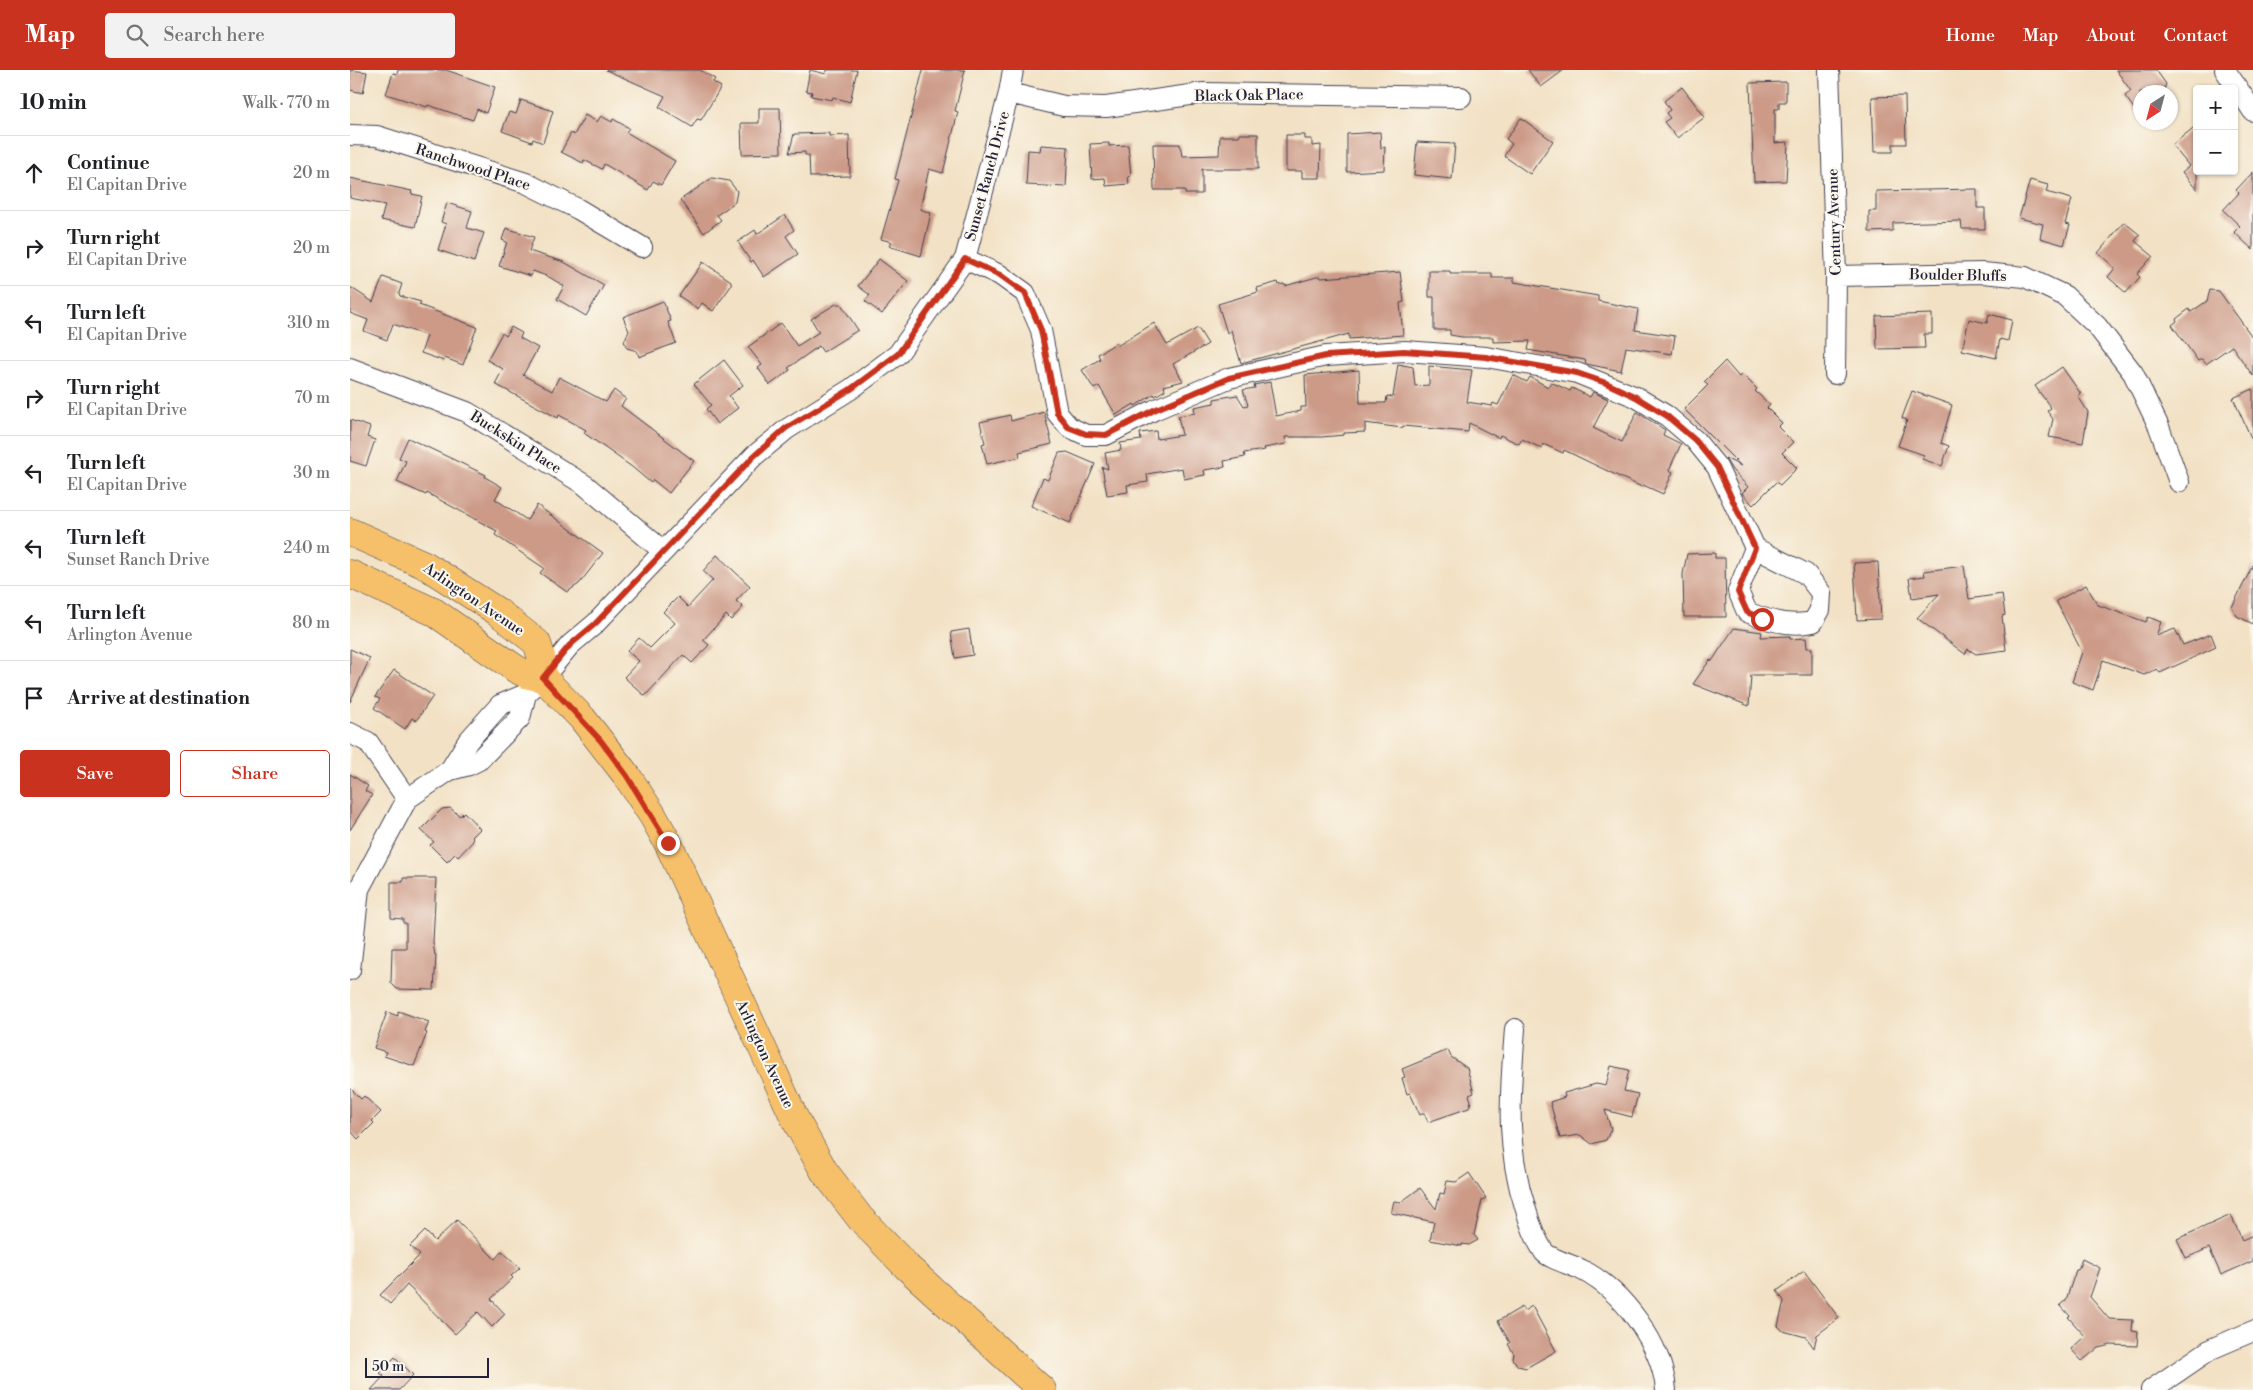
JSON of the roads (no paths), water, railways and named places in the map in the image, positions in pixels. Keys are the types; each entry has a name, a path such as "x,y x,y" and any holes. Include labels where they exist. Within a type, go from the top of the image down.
{"main road":[{"name":"Arlington Avenue","path":"350,532 425,565 498,612 537,643 542,656 534,686 601,741 653,816 668,843 795,1119 824,1171 860,1218 907,1267 1042,1390"},
{"path":"350,574 434,612 526,674 534,686"}],"street":[{"name":"Sunset Ranch Drive","path":"350,970 358,889 407,799 450,770 469,765 484,757 520,718 534,686 570,645 595,624 729,481 786,428 851,389 898,354 965,259 1009,93 1013,70"},
{"name":"Century Avenue","path":"1829,70 1836,276 1836,374"},
{"path":"2226,70 2253,111"},
{"name":"Black Oak Place","path":"1009,93 1064,106 1106,108 1204,93 1461,97"},
{"name":"Ranchwood Place","path":"350,134 377,136 526,183 578,209 642,246"},
{"path":"965,259 1000,275 1025,293 1041,330 1057,413 1068,427 1086,434 1106,435 1154,410 1229,378 1326,356 1404,351 1486,357 1577,373 1606,383 1636,397 1667,416 1695,440 1717,467 1755,548"},
{"name":"Boulder Bluffs","path":"1836,276 1983,273 2025,277 2065,296 2096,326 2133,373 2159,427 2179,482"},
{"name":"Buckskin Place","path":"350,368 467,412 585,485 663,551"},
{"path":"350,733 368,742 407,799"},
{"path":"1515,1029 1510,1100 1511,1150 1530,1224 1545,1253 1583,1270 1622,1300 1656,1349 1665,1379 1666,1390"},
{"path":"2151,1390 2211,1349 2253,1331"}]}
